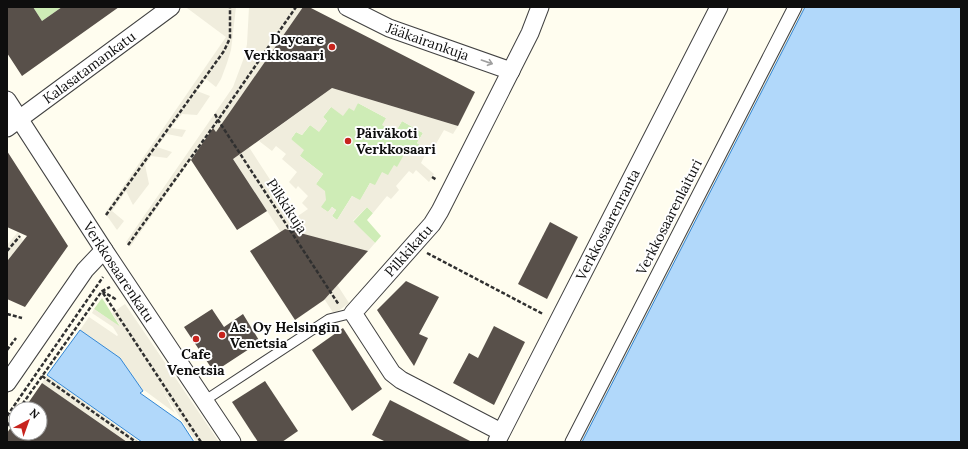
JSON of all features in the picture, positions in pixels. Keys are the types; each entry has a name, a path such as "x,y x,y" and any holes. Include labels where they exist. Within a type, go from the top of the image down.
{"street":[{"name":"Kalasatamankatu","path":"13,123 171,7"},
{"name":"Jääkairankuja","path":"347,7 389,28 511,70"},
{"name":"Pilkkikatu","path":"348,311 413,246 432,224 530,33 540,7"},
{"name":"Verkkosaarenranta","path":"499,437 719,7"},
{"name":"Verkkosaarenlaituri","path":"572,442 795,7"},
{"name":"Verkkosaarenkatu","path":"7,100 13,123 104,250 232,442"},
{"path":"7,383 85,270 104,250"},
{"path":"348,311 392,373 401,380 499,437"}],"lane":[{"path":"204,401 329,319 348,311"}],"path":[{"path":"106,215 224,50 230,38 230,7"},
{"path":"128,245 218,120 296,7"},
{"name":"Pilkkikuja","path":"215,114 292,232 348,311"},
{"path":"432,176 437,180"},
{"path":"292,232 300,227"},
{"path":"7,251 20,236"},
{"path":"413,246 558,321"},
{"path":"25,401 102,291 124,280"},
{"path":"102,291 201,442"},
{"path":"7,314 22,318"},
{"path":"42,376 136,442"}],"green space":[{"path":"33,7 62,7 42,21"},
{"path":"358,103 386,118 395,133 402,121 423,133 417,143 420,145 414,155 375,186 370,183 360,201 352,196 337,220 332,216 336,210 332,207 328,212 320,207 316,184 323,174 300,156 291,139 296,132 302,135 310,125 319,131 327,121 323,117 331,107 349,108"},
{"path":"367,207 373,213 367,220 381,236 375,243 353,222"},
{"path":"102,298 121,328 94,309"}],"shaded area":[{"path":"236,7 231,50 227,63 221,79 216,87 206,79 197,91 210,96 197,115 182,114 171,128 186,130 182,137 167,134 157,147 172,152 167,158 151,156 145,165 149,184 133,205 126,191 112,211 124,221 117,230 105,213 226,37 187,8"},
{"path":"249,7 303,7 228,115 295,218 308,209 302,203 308,196 298,186 296,189 289,182 297,172 282,159 286,154 276,146 272,151 259,141 332,88 458,126 453,134 444,130 433,149 429,147 421,163 434,174 429,182 416,170 413,174 409,171 396,186 399,190 391,199 387,196 373,213 367,207 353,221 375,243 368,251 305,235 349,303 334,314 213,128 130,247 126,242 233,87 245,55","holes":["358,103 386,118 382,125 395,133 402,121 423,133 417,143 420,145 414,155 406,151 397,167 394,165 388,175 382,172 375,185 370,183 360,200 352,196 337,220 332,216 336,210 332,207 328,212 321,207 326,200 325,191 316,184 323,174 300,156 304,150 291,139 296,132 302,135 310,125 319,132 327,121 323,117 331,107 343,116 349,108 354,111"]},
{"path":"787,7 805,7 582,442 564,442"},
{"path":"18,232 23,241 8,260 7,245"},
{"path":"125,304 219,442 196,442 163,391 175,413 144,390 143,391 119,358 80,330 89,317 117,336 118,335 113,327 92,313 94,309 121,327 112,313"},
{"path":"47,375 140,442 127,442 42,383"}],"water":[{"path":"805,7 961,7 961,442 582,442"},
{"path":"80,330 120,358 143,391 140,393 181,422 194,442 142,442 47,375"}],"building":[{"path":"7,7 33,7 42,21 62,7 119,7 22,76 7,53"},
{"name":"Daycare Verkkosaari","path":"303,7 309,7 475,92 458,126 332,88 233,159 267,211 237,230 191,160 213,128 216,132"},
{"path":"7,151 68,246 25,307 7,299 8,260 27,236 7,227"},
{"path":"550,222 578,237 547,299 518,284"},
{"path":"285,229 368,251 324,300 295,320 250,251"},
{"path":"406,281 439,297 419,334 428,338 414,366 377,310"},
{"name":"As. Oy Helsingin Venetsia","path":"212,309 224,327 243,314 260,342 214,372 184,327"},
{"path":"494,326 525,342 494,405 453,383 469,353 478,358"},
{"path":"343,328 382,389 352,411 312,350"},
{"path":"265,381 298,431 282,442 258,442 232,402"},
{"path":"42,383 127,442 7,442 8,432 8,441 48,441 48,401 30,401"},
{"path":"390,400 472,442 386,442 372,435"}],"place":[{"name":"Daycare Verkkosaari","path":"332,47"},
{"name":"Päiväkoti Verkkosaari","path":"348,141"},
{"name":"As. Oy Helsingin Venetsia","path":"222,335"},
{"name":"Cafe Venetsia","path":"196,339"}]}
